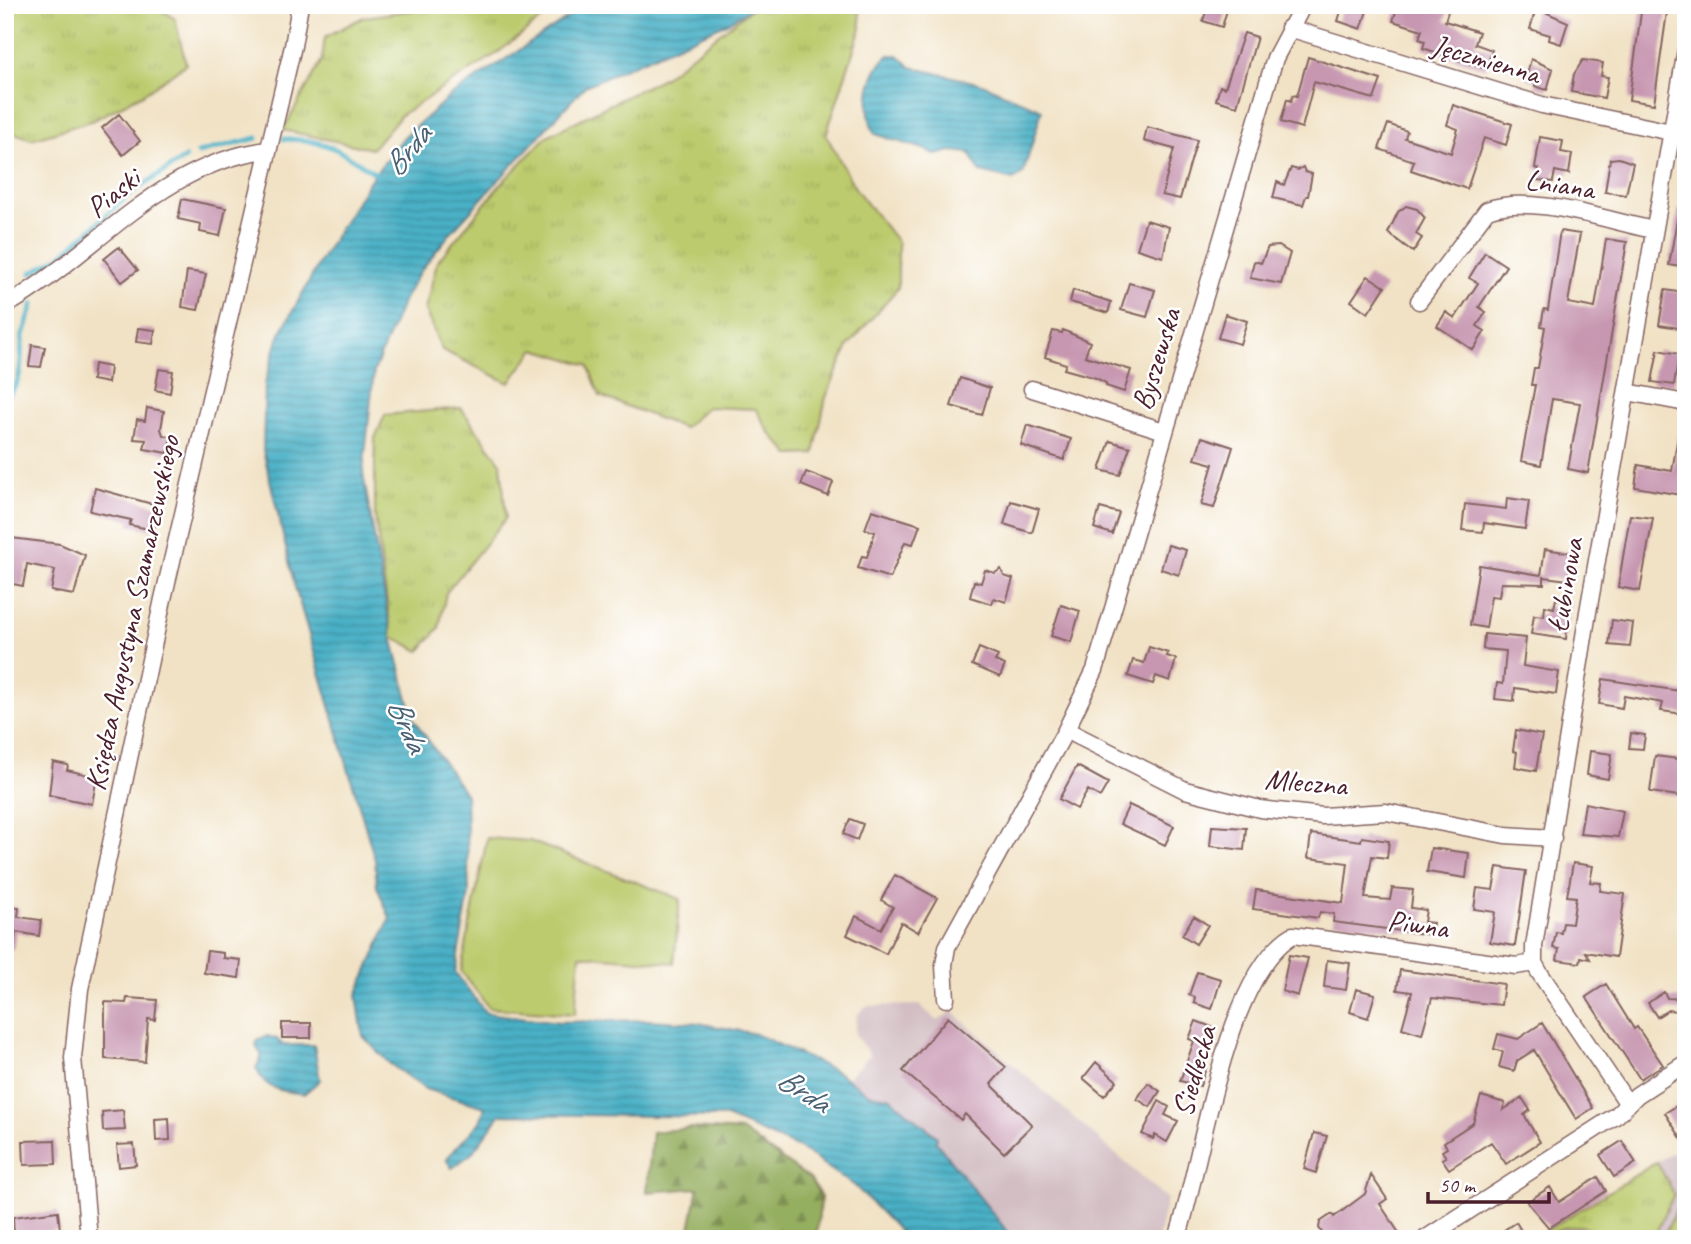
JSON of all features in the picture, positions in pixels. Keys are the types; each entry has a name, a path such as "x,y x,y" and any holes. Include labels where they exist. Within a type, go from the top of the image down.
{"street":[{"name":"Księdza Augustyna Szamarzewskiego","path":"89,1239 73,1058 80,989 160,612 300,5"},
{"name":"Byszewska","path":"946,999 944,965 947,947 1066,730 1095,670 1275,58 1303,5"},
{"name":"Jęczmienna","path":"1289,28 1542,105 1671,132"},
{"name":"Łubinowa","path":"1534,963 1534,946 1588,611 1686,50"},
{"name":"Piaski","path":"5,306 53,277 140,204 173,182 220,161 268,150"},
{"name":"Lniana","path":"1419,301 1487,210 1503,204 1544,207 1654,230"},
{"path":"1032,389 1164,431"},
{"path":"1626,392 1686,403"},
{"name":"Mleczna","path":"1066,730 1185,790 1260,809 1323,816 1386,811 1505,835 1553,838"},
{"name":"Piwna","path":"1293,935 1516,967 1534,963"},
{"name":"Siedlecka","path":"1177,1239 1190,1201 1216,1082 1244,1001 1274,950 1293,935"},
{"path":"1534,963 1628,1104"},
{"path":"1425,1239 1617,1115 1628,1104 1686,1063"}],"shaded area":[{"path":"919,1005 938,1021 952,1011 1167,1199 1158,1239 1013,1239 935,1142 889,1097 869,1094 847,1079 870,1055 855,1035 857,1015 866,1006"},
{"path":"1686,1144 1686,1239 1533,1239 1657,1162"}],"green space":[{"path":"5,5 155,5 175,19 186,64 143,94 94,120 32,139 5,130 5,93 11,72 5,36"},
{"path":"429,5 560,5 496,54 401,115 372,149 283,130 322,60 325,37 364,17 428,8"},
{"path":"756,5 859,5 861,28 826,135 855,188 898,243 898,288 848,346 826,397 814,454 790,455 769,432 756,409 707,407 684,428 600,396 588,365 535,349 509,383 442,350 425,310 437,262 501,184 547,136 663,78"},
{"path":"461,408 501,463 506,518 446,593 439,628 420,651 392,637 375,516 375,438 385,415"},
{"path":"487,838 530,841 680,899 674,963 580,955 575,1014 489,1008 461,971"},
{"path":"692,1128 742,1131 810,1179 821,1197 816,1239 688,1239 698,1188 647,1192 652,1132"},
{"path":"1657,1162 1674,1194 1653,1239 1618,1239 1580,1226 1562,1228 1541,1239 1533,1239"},
{"path":"1686,1209 1686,1239 1662,1239 1676,1211"}],"water":[{"name":"Brda","path":"587,5 756,5 725,24 585,86 453,230 419,273 403,301 374,371 363,474 392,637 413,718 466,795 469,894 455,972 486,1013 559,1022 649,1020 698,1023 756,1034 836,1071 869,1094 889,1097 937,1137 936,1142 1013,1239 907,1239 855,1186 799,1148 726,1117 501,1114 471,1154 452,1168 446,1159 480,1122 485,1107 425,1089 389,1063 363,1036 357,995 390,918 377,887 375,860 295,587 263,450 265,383 279,336 323,256 370,180 404,137 450,96"},
{"path":"889,55 898,55 911,67 982,84 1042,110 1023,174 1013,180 980,172 970,153 951,151 937,155 874,133 869,113 870,91 876,71"},
{"path":"267,1036 277,1039 283,1045 314,1045 320,1080 304,1094 281,1091 270,1086 256,1068 262,1056 256,1046 257,1041"}],"building":[{"path":"1208,5 1227,10 1222,27 1203,21"},
{"path":"1343,5 1369,5 1361,29 1338,21"},
{"path":"1398,5 1450,5 1445,21 1479,32 1475,44 1492,50 1486,69 1423,48 1425,41 1419,39 1422,30 1393,21"},
{"path":"1642,5 1668,5 1654,104 1629,100"},
{"path":"1536,8 1568,22 1561,44 1549,40 1550,35 1530,29"},
{"path":"1244,33 1257,37 1237,106 1216,100 1220,86 1225,88"},
{"path":"1308,57 1381,80 1374,99 1314,82 1302,128 1281,122 1287,99 1291,101 1293,95 1297,96"},
{"path":"1531,59 1553,69 1547,90 1535,86 1536,81 1526,78"},
{"path":"1583,60 1603,63 1601,76 1608,77 1604,98 1571,92 1574,74"},
{"path":"1453,105 1512,124 1506,145 1484,138 1467,189 1411,170 1414,161 1379,149 1388,124 1407,131 1405,138 1451,153 1458,129 1447,125"},
{"path":"119,114 140,141 123,155 102,128"},
{"path":"1147,127 1197,140 1180,199 1162,195 1174,149 1144,141"},
{"path":"1540,137 1563,141 1561,152 1572,154 1569,174 1555,171 1553,182 1537,180 1539,169 1535,168"},
{"path":"1619,158 1633,163 1626,195 1605,192 1610,159"},
{"path":"1303,167 1305,172 1312,174 1308,196 1303,205 1273,198 1277,182 1284,185 1291,168 1298,170"},
{"path":"182,199 226,208 220,236 200,232 201,224 178,219"},
{"path":"1406,206 1417,209 1425,218 1416,234 1422,238 1413,252 1388,233 1398,212"},
{"path":"1679,208 1686,209 1686,268 1669,265"},
{"path":"1146,220 1169,227 1163,257 1137,249"},
{"path":"1560,231 1580,234 1568,303 1595,308 1606,239 1627,242 1588,473 1568,469 1580,403 1552,399 1541,465 1521,461 1535,385 1531,385 1534,368 1538,368 1545,327 1541,326 1544,309 1548,310"},
{"path":"1279,246 1290,253 1281,284 1250,278 1254,261 1261,263 1268,247"},
{"path":"119,247 138,270 122,282 104,259"},
{"path":"1485,252 1506,266 1479,307 1486,312 1477,326 1485,331 1473,350 1437,326 1446,312 1455,318 1478,283 1469,278"},
{"path":"187,271 206,274 198,310 182,307"},
{"path":"1368,276 1385,287 1368,313 1351,301"},
{"path":"1129,283 1155,290 1147,317 1121,310"},
{"path":"1073,290 1111,302 1108,313 1070,302"},
{"path":"1665,290 1685,293 1679,328 1659,325"},
{"path":"1225,314 1247,321 1240,344 1218,338"},
{"path":"138,328 155,330 153,344 136,342"},
{"path":"1063,330 1090,342 1085,356 1131,370 1124,392 1106,386 1106,383 1096,378 1064,369 1066,364 1045,357 1053,331 1062,333"},
{"path":"32,345 45,347 41,367 29,366"},
{"path":"1658,350 1679,354 1674,385 1652,382"},
{"path":"94,364 110,367 108,383 92,380"},
{"path":"159,369 173,371 170,393 155,390"},
{"path":"960,378 990,388 982,415 951,406"},
{"path":"147,408 164,411 161,429 163,435 171,437 168,453 144,449 146,440 134,439 137,419 145,421"},
{"path":"1027,425 1071,439 1064,460 1021,445"},
{"path":"1679,431 1686,432 1686,467 1681,495 1635,487 1638,465 1672,471"},
{"path":"1202,437 1233,447 1214,508 1201,505 1213,464 1195,459"},
{"path":"1110,441 1130,447 1120,475 1100,470"},
{"path":"806,472 833,482 828,496 801,485"},
{"path":"95,488 159,506 154,530 129,525 131,520 90,511"},
{"path":"1507,498 1529,501 1525,529 1484,523 1483,532 1462,530 1465,504 1506,509"},
{"path":"1011,501 1039,509 1032,533 1004,524"},
{"path":"1100,508 1119,513 1112,534 1094,528"},
{"path":"872,510 920,525 913,544 905,542 890,578 858,568 862,556 867,557 875,532 865,529"},
{"path":"1630,515 1653,518 1640,591 1618,587"},
{"path":"11,538 60,544 85,555 74,595 51,591 55,570 27,564 23,586 8,583 12,562 7,561"},
{"path":"1168,545 1186,550 1179,575 1161,569"},
{"path":"1545,549 1572,553 1568,580 1544,577 1544,584 1501,583 1499,597 1491,596 1486,628 1470,625 1479,565 1541,575"},
{"path":"1001,569 1004,576 1013,579 1006,602 994,598 992,604 970,597 974,581 981,583 985,570 995,573"},
{"path":"1556,599 1570,601 1566,639 1531,634 1534,615 1544,616 1545,606 1554,608"},
{"path":"1061,605 1080,611 1071,642 1051,636"},
{"path":"1612,620 1633,623 1630,647 1609,645"},
{"path":"1484,634 1526,638 1523,666 1559,672 1556,694 1515,688 1514,701 1495,699 1497,683 1503,684 1506,651 1483,649"},
{"path":"1149,647 1168,653 1167,656 1176,659 1170,681 1156,676 1153,684 1128,676 1133,660 1144,663"},
{"path":"979,648 998,656 995,661 1005,665 1000,677 972,665"},
{"path":"1603,679 1686,692 1684,714 1661,711 1663,703 1624,696 1622,708 1599,704"},
{"path":"1516,730 1542,735 1536,771 1515,767 1517,752 1513,751"},
{"path":"1631,733 1645,735 1643,749 1629,748"},
{"path":"1590,751 1612,754 1608,779 1587,775"},
{"path":"1655,756 1686,760 1686,797 1650,792"},
{"path":"53,762 68,765 67,770 97,777 92,804 49,795"},
{"path":"1077,766 1108,783 1100,797 1088,790 1077,809 1059,799"},
{"path":"1585,803 1623,811 1618,837 1580,834"},
{"path":"1129,805 1174,826 1165,845 1120,824"},
{"path":"850,819 863,824 857,840 843,834"},
{"path":"1212,826 1246,828 1244,850 1210,846"},
{"path":"1311,834 1361,841 1362,837 1389,841 1387,858 1372,856 1365,898 1390,900 1392,888 1413,890 1411,908 1426,910 1424,922 1433,923 1431,935 1333,922 1334,914 1320,912 1318,918 1253,909 1256,890 1343,903 1348,863 1308,858"},
{"path":"1431,848 1469,853 1466,878 1427,872"},
{"path":"1573,863 1593,866 1590,882 1601,883 1600,891 1625,894 1616,957 1586,952 1590,959 1581,957 1580,963 1557,960 1559,949 1553,948 1556,932 1561,933 1563,923 1572,924 1576,897 1567,896"},
{"path":"1497,867 1526,871 1515,946 1490,942 1495,912 1474,909 1477,888 1493,890"},
{"path":"895,875 937,898 918,932 901,922 886,954 847,935 856,916 881,929 893,907 881,900"},
{"path":"5,906 19,908 18,917 41,920 39,936 16,932 13,950 5,949"},
{"path":"1194,916 1208,925 1196,944 1182,935"},
{"path":"207,951 223,953 223,958 241,960 239,978 204,973"},
{"path":"1289,955 1308,958 1298,996 1282,991"},
{"path":"1327,960 1350,963 1346,990 1324,987"},
{"path":"1400,970 1504,984 1501,1005 1432,998 1422,1034 1402,1028 1412,992 1397,990"},
{"path":"1197,972 1221,979 1212,1009 1194,1003 1195,997 1189,995"},
{"path":"1606,984 1634,1029 1637,1027 1663,1065 1640,1079 1586,997"},
{"path":"1356,989 1375,994 1368,1018 1350,1012"},
{"path":"1664,992 1667,998 1686,999 1686,1012 1668,1010 1657,1017 1648,1003"},
{"path":"127,998 157,1000 155,1020 148,1019 145,1062 105,1059 105,1002 126,1003"},
{"path":"948,1017 1006,1067 991,1084 1032,1125 1004,1153 965,1114 961,1120 903,1071"},
{"path":"1196,1021 1212,1027 1198,1065 1206,1068 1200,1086 1180,1081 1194,1041 1189,1039"},
{"path":"282,1023 311,1023 311,1038 282,1038"},
{"path":"1542,1023 1593,1108 1576,1119 1534,1050 1517,1061 1514,1071 1499,1067 1503,1052 1494,1049 1498,1034 1518,1039"},
{"path":"1096,1062 1117,1081 1104,1096 1083,1078"},
{"path":"1148,1083 1160,1091 1150,1107 1137,1099"},
{"path":"1481,1096 1505,1103 1503,1110 1522,1098 1530,1110 1524,1115 1540,1142 1506,1164 1491,1142 1449,1169 1442,1159 1446,1157 1442,1151 1447,1148 1444,1142 1473,1123"},
{"path":"1686,1100 1686,1146 1665,1113"},
{"path":"1159,1101 1169,1107 1165,1115 1178,1121 1167,1142 1155,1135 1153,1139 1142,1134"},
{"path":"123,1110 125,1130 103,1131 102,1112"},
{"path":"169,1118 170,1140 156,1141 155,1119"},
{"path":"1314,1133 1327,1136 1316,1173 1304,1169"},
{"path":"55,1140 56,1164 24,1165 23,1141"},
{"path":"1622,1141 1636,1163 1614,1177 1600,1155"},
{"path":"134,1144 136,1165 119,1167 117,1145"},
{"path":"1371,1175 1387,1199 1380,1204 1399,1233 1390,1239 1326,1239 1319,1228 1320,1222 1332,1214 1334,1217 1365,1194"},
{"path":"1598,1177 1606,1191 1549,1228 1527,1202 1550,1187 1559,1202"},
{"path":"58,1211 60,1230 14,1234 13,1217"},
{"path":"1516,1222 1526,1239 1491,1239"}],"waterway":[{"path":"198,153 257,138"},
{"name":"Brda","path":"284,139 312,142 335,149 379,176"},
{"path":"31,273 60,257 131,193 185,158"},
{"path":"5,397 12,391 19,377 23,335 33,304"}]}
